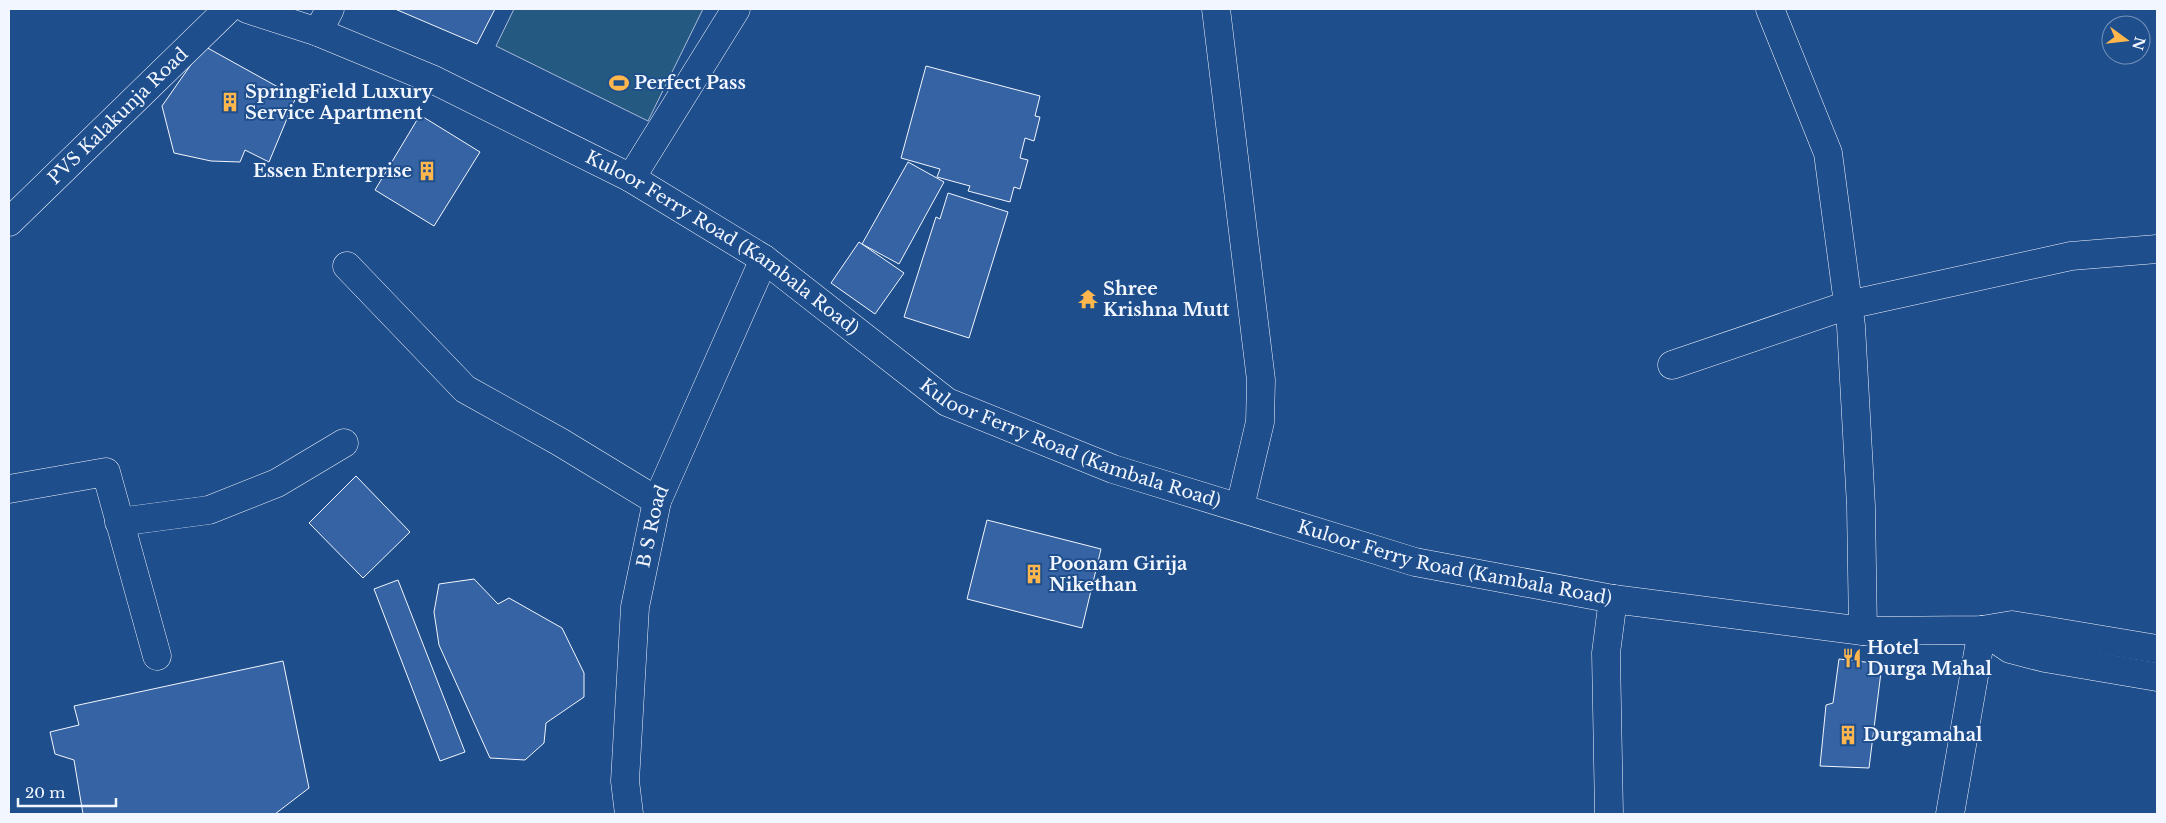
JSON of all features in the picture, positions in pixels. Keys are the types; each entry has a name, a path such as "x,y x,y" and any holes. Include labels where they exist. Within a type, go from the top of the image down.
{"street":[{"name":"PVS Kalakunja Road","path":"9,222 228,9"},
{"name":"Kuloor Ferry Road (Kambala Road)","path":"247,9 324,21 434,80 631,178 764,259 947,402 1113,469 1415,562 1613,600 1863,631 1982,630 2012,625 2157,649"},
{"path":"631,178 736,9"},
{"path":"1216,9 1261,380 1260,422 1240,507"},
{"path":"1770,9 1828,153 1848,305 1861,506 1863,631"},
{"path":"1672,365 1848,305 2071,256 2157,249"},
{"name":"B S Road","path":"630,814 625,781 635,606 657,501 764,259"},
{"path":"347,266 465,389 560,442 657,501"},
{"path":"120,522 209,510 277,483 344,443"},
{"path":"9,489 106,472 156,656"},
{"path":"1610,814 1606,653 1613,600"},
{"path":"1950,814 1982,630 2010,649 2045,658 2157,677"}],"shaded area":[{"name":"Perfect Pass","path":"514,9 703,9 648,121 496,46"}],"building":[{"path":"395,9 495,9 477,44"},
{"name":"SpringField Luxury Service Apartment","path":"204,46 296,97 269,162 245,150 240,162 211,161 174,153 162,106"},
{"path":"926,66 1040,96 1035,116 1040,117 1034,141 1025,138 1020,158 1028,160 1020,189 1014,187 1010,202 968,191 970,186 937,177 940,169 901,158"},
{"name":"Essen Enterprise","path":"420,115 480,152 434,226 375,190"},
{"path":"908,162 944,182 899,264 862,244"},
{"path":"948,193 1008,212 969,338 904,317 936,217 940,219"},
{"path":"859,242 904,273 875,314 831,283"},
{"path":"356,476 410,532 363,578 309,523"},
{"name":"Poonam Girija Nikethan","path":"987,520 1101,549 1082,628 967,599"},
{"path":"474,579 498,604 509,598 562,628 584,673 584,697 546,723 544,743 525,760 490,758 439,645 434,612 439,584"},
{"path":"398,580 465,752 440,761 374,589"},
{"name":"Durgamahal","path":"1839,659 1882,664 1869,768 1820,766 1826,705 1833,703"},
{"path":"283,661 309,788 275,814 83,814 74,760 55,754 50,732 79,725 74,706"}],"place":[{"name":"Perfect Pass","path":"619,83"},
{"name":"SpringField Luxury Service Apartment","path":"230,102"},
{"name":"Essen Enterprise","path":"427,171"},
{"name":"Shree Krishna Mutt","path":"1088,299"},
{"name":"Poonam Girija Nikethan","path":"1034,574"},
{"name":"Hotel Durga Mahal","path":"1852,658"},
{"name":"Durgamahal","path":"1848,735"}]}
